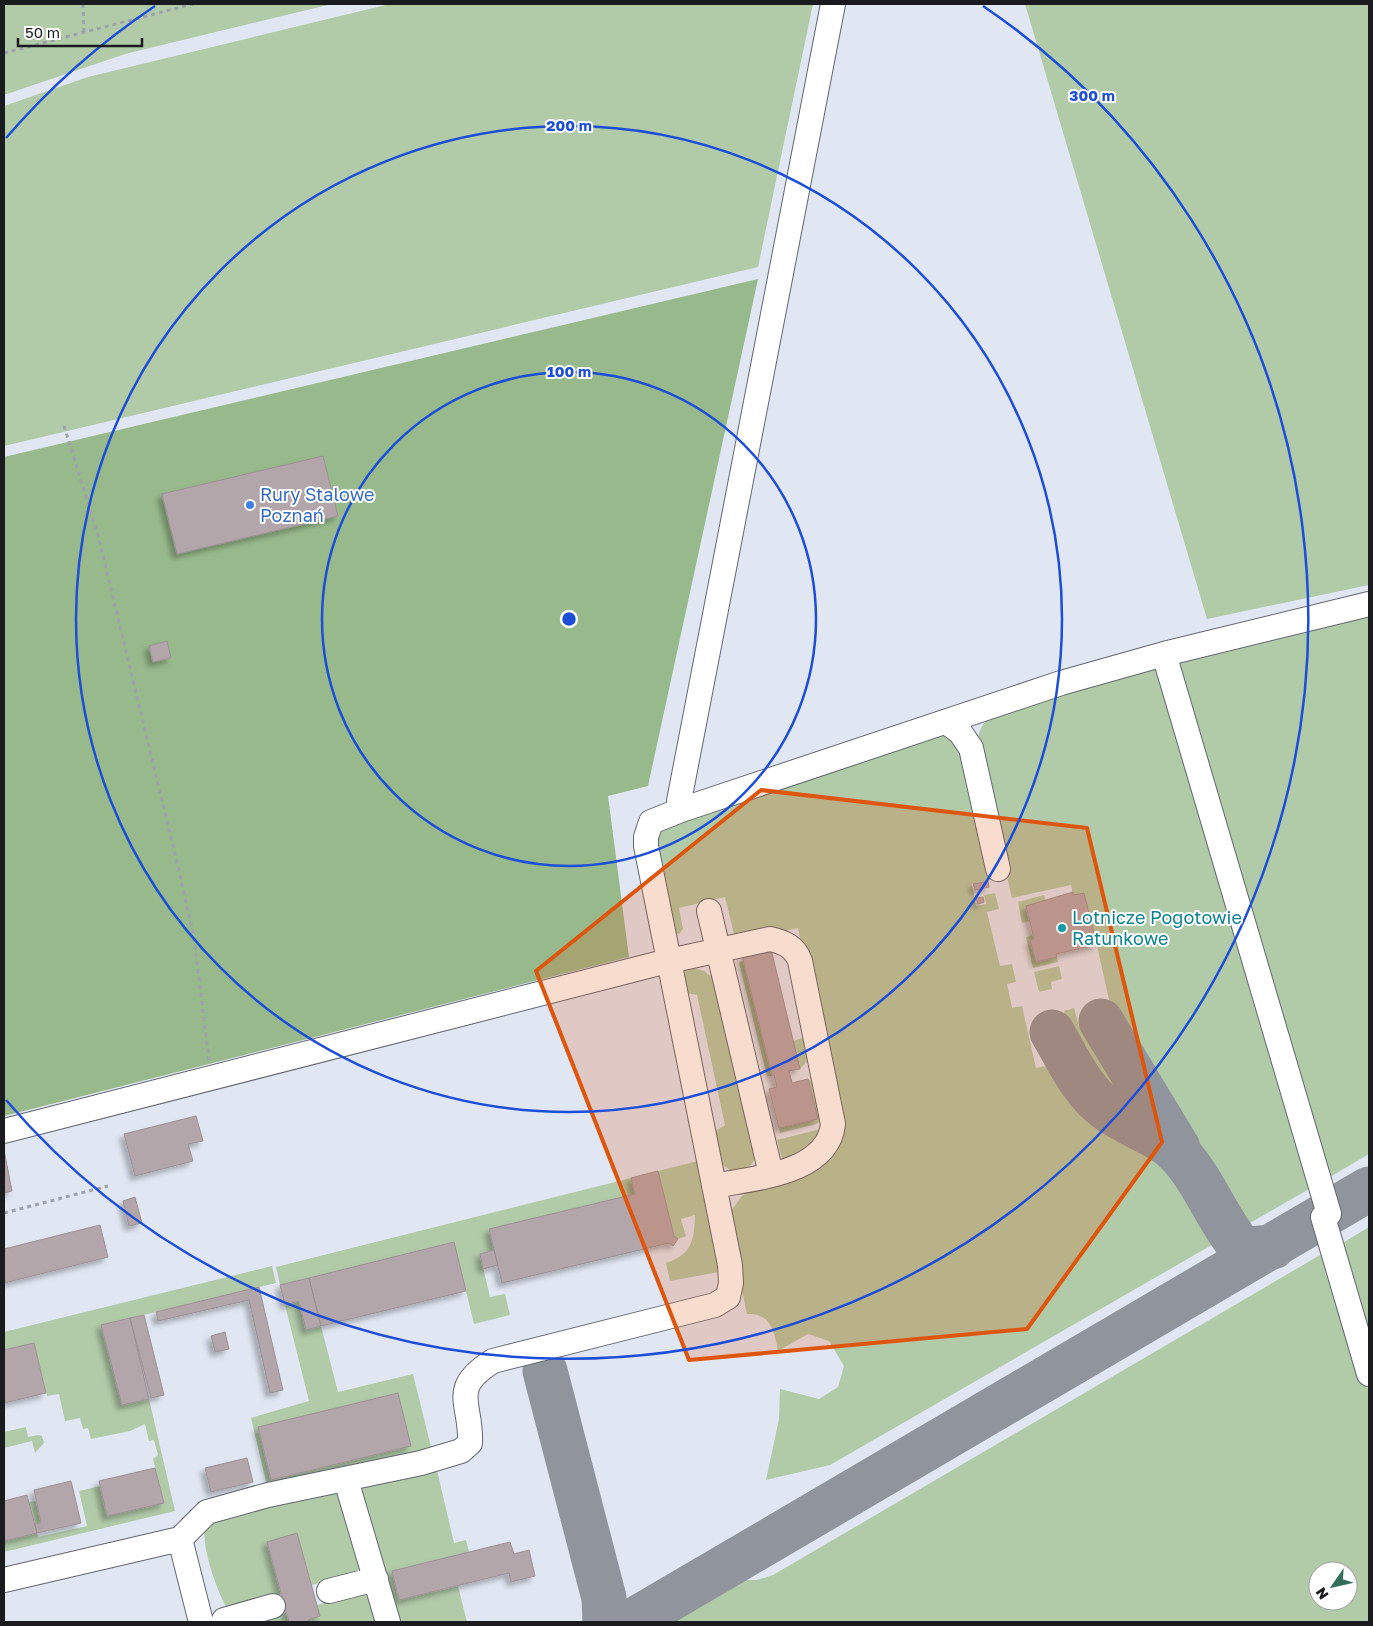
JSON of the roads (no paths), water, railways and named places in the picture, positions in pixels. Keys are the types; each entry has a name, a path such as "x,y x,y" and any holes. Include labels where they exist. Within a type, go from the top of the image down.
{"lane":[{"path":"682,810 679,800 833,4"},
{"path":"4,1580 180,1539 207,1512 268,1495 421,1463 466,1447 470,1443 471,1432 465,1406 466,1391 473,1377 493,1361 722,1302 730,1291 731,1275 646,836 652,822 682,810 1030,693 1164,654 1369,604"},
{"path":"1164,654 1326,1215 1369,1374"},
{"path":"977,711 968,731 998,869"},
{"path":"946,722 960,732 971,748"},
{"path":"709,911 771,1174"},
{"path":"4,1131 669,961 770,939 790,946 797,952 800,961 833,1124 832,1133 825,1147 810,1161 799,1166 714,1186"},
{"path":"346,1480 388,1622"},
{"path":"180,1539 193,1590 217,1621 273,1606"},
{"path":"328,1591 376,1578"}],"place":[{"name":"Rury Stalowe Poznań","path":"250,505"},
{"name":"Lotnicze Pogotowie Ratunkowe","path":"1062,928"}]}
